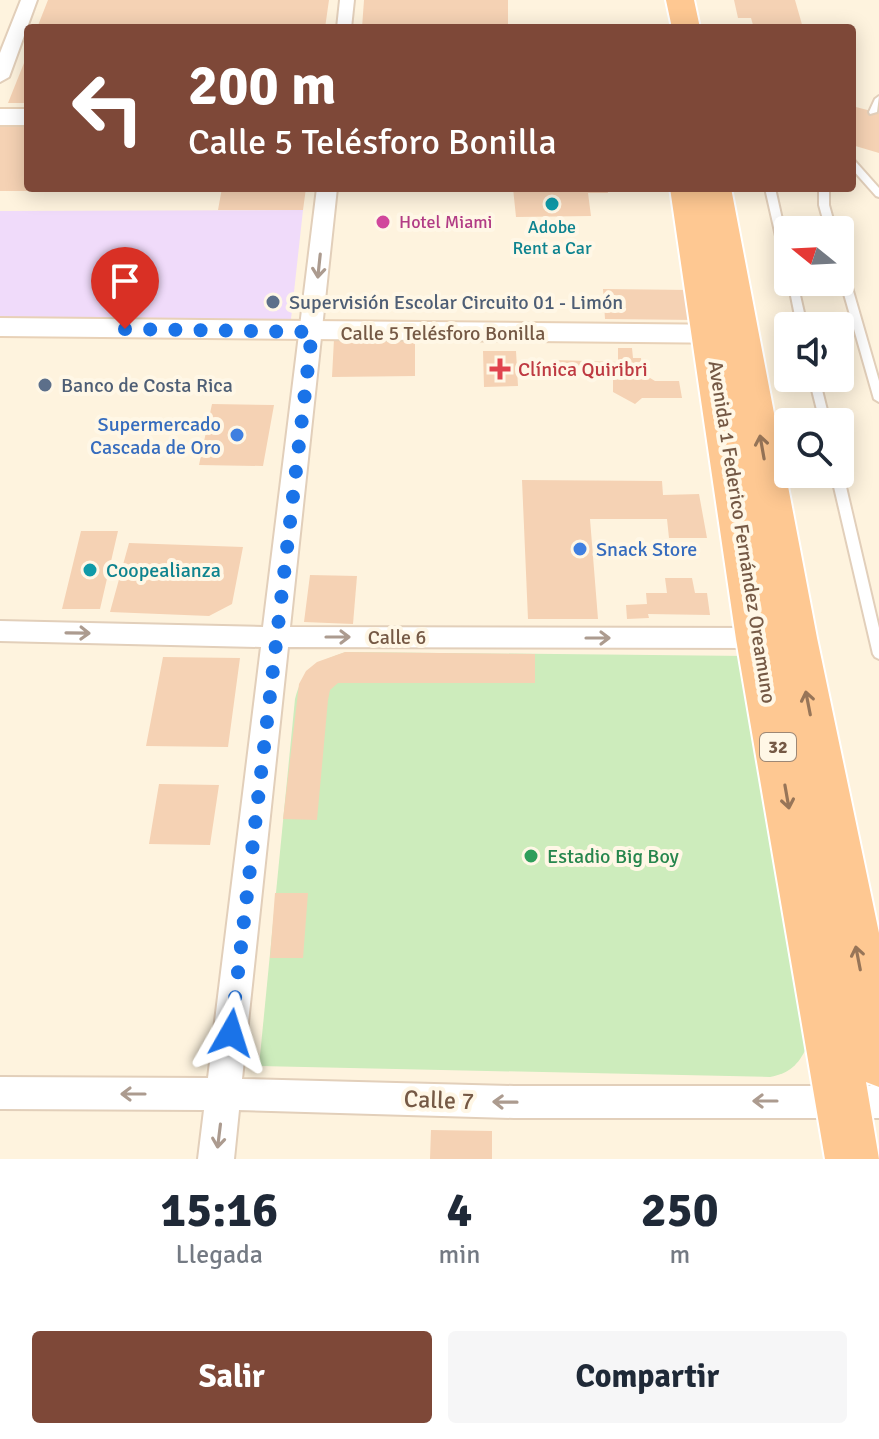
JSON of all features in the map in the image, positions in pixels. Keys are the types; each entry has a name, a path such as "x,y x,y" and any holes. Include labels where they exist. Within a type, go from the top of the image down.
{"highway":[{"path":"658,0 661,24"},
{"path":"680,0 685,24"},
{"name":"Avenida 1 Federico Fernández Oreamuno","path":"687,192 727,334"},
{"name":"Avenida 1 Federico Fernández Oreamuno","path":"715,192 727,334 776,638 861,1102 853,1159"},
{"name":"Avenida 1 Federico Fernández Oreamuno","path":"776,638 879,1062"}],"main road":[{"path":"0,117 24,117"},
{"name":"Calle 5 Telésforo Bonilla","path":"0,327 727,334"}],"street":[{"path":"0,77 29,0"},
{"path":"344,24 347,0"},
{"path":"216,1159 327,192"},
{"name":"Calle 6","path":"0,631 275,637 776,638"},
{"name":"Calle 7","path":"0,1093 224,1094 514,1102 861,1102"}],"lane":[{"path":"873,112 879,99"},
{"path":"856,167 879,194"},
{"path":"771,192 776,216"},
{"path":"824,192 827,216"},
{"path":"849,296 879,399"},
{"path":"840,488 879,654"}],"shaded area":[{"path":"303,210 291,319 0,319 0,211"}],"green space":[{"name":"Estadio Big Boy","path":"346,652 748,656 807,1047 797,1063 783,1073 770,1077 259,1066 295,699 302,681 313,668"}],"building":[{"path":"48,0 329,0 326,24 39,24"},
{"path":"364,0 508,0 508,24 362,24"},
{"path":"734,0 795,0 802,24 753,24 751,18 738,18"},
{"path":"24,63 24,103 8,103"},
{"path":"856,107 879,113 879,153 856,146"},
{"path":"0,124 24,124 24,191 0,191"},
{"path":"221,192 305,192 303,210 218,210"},
{"name":"Adobe Rent a Car","path":"513,192 608,192 588,193 591,216 516,217"},
{"path":"603,289 691,290 696,320 605,319"},
{"path":"334,339 415,339 415,376 332,377"},
{"path":"618,348 632,348 633,358 641,358 642,373 655,381 679,381 682,398 642,398 635,404 613,392 613,373 555,371 555,360 618,362"},
{"name":"Clínica Quiribri","path":"483,351 516,351 518,386 484,387"},
{"name":"Supermercado Cascada de Oro","path":"212,404 274,405 263,466 199,465"},
{"path":"522,480 662,481 663,495 699,494 707,538 669,538 667,519 590,519 598,619 528,619"},
{"name":"Coopealianza","path":"81,531 118,531 100,609 62,609"},
{"path":"129,543 243,547 232,604 209,616 110,612"},
{"path":"310,575 357,576 353,624 304,622"},
{"path":"665,578 692,578 695,593 707,593 710,615 648,614 649,618 627,619 626,605 647,604 646,593 667,593"},
{"path":"345,652 535,654 535,683 338,683 330,690 328,700 317,820 283,819 299,684 306,671 317,662"},
{"path":"163,657 240,658 228,747 146,746"},
{"path":"159,784 219,785 210,845 149,844"},
{"path":"275,893 308,893 303,958 270,958"},
{"path":"431,1130 492,1131 492,1159 430,1159"}],"place":[{"name":"Adobe Rent a Car","path":"552,204"},
{"name":"Hotel Miami","path":"383,222"},
{"name":"Supervisión Escolar Circuito 01 - Limón","path":"273,302"},
{"name":"Clínica Quiribri","path":"500,369"},
{"name":"Banco de Costa Rica","path":"45,385"},
{"name":"Supermercado Cascada de Oro","path":"237,435"},
{"name":"Snack Store","path":"580,549"},
{"name":"Coopealianza","path":"90,570"},
{"name":"Estadio Big Boy","path":"531,856"}],"route":[{"path":"125,329 312,332 231,1033"}]}
